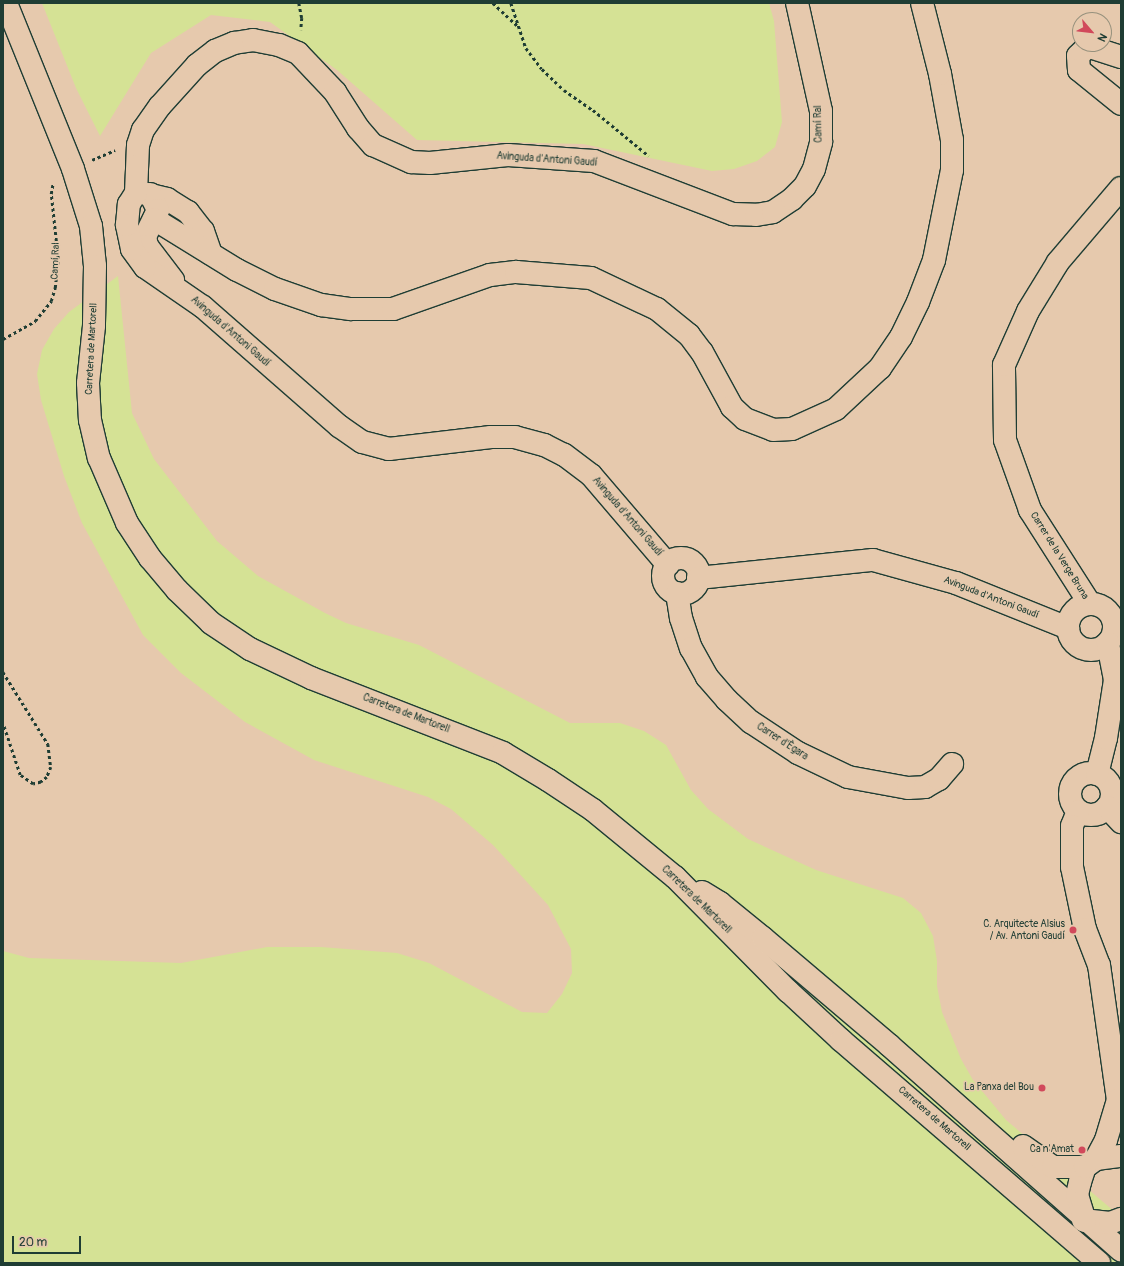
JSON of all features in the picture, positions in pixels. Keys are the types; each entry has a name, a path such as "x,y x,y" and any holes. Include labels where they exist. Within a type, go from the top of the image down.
{"street":[{"name":"Carretera de Martorell","path":"6,3 73,169 91,226 95,266 94,326 88,383 90,420 99,458 127,523 150,558 177,590 211,623 250,649 311,678 503,753 593,810 675,877 788,991 1099,1263"},
{"name":"Camí Ral","path":"756,215 773,212 792,199 805,186 814,169 821,142 821,111 797,3"},
{"path":"154,219 237,270 290,294 321,305 368,310 393,309 415,303 450,287 490,275 538,272 591,278 658,309 689,335 706,359 732,407 745,419 773,430 792,429 808,424 836,409 880,368 901,337 918,302 934,260 952,170 952,140 940,74 922,3"},
{"name":"Avinguda d'Antoni Gaudí","path":"668,565 591,475 564,455 544,445 515,437 389,449 362,442 339,426 203,306 145,267 132,250 127,225 129,204 143,193 138,145 143,130 160,106 197,65 215,51 234,43 254,40 279,45 298,53 335,92 358,128 373,144 411,162 430,163 508,155 594,161 614,167 708,206 733,214 756,215"},
{"path":"1121,57 1088,46 1078,56 1079,70 1121,104"},
{"name":"Carrer de la Verge Bruna","path":"1090,604 1030,510 1005,440 1004,364 1028,311 1058,262 1121,188"},
{"path":"143,193 178,204 188,212 203,231 211,254"},
{"path":"143,193 158,210 145,237 147,246 162,262 180,290"},
{"path":"681,558 688,560 697,569 698,578 691,591 677,593 665,584 663,576 668,565 681,558"},
{"name":"Avinguda d'Antoni Gaudí","path":"698,578 873,560 956,583 1068,628"},
{"name":"Carrer d'Ègara","path":"677,593 681,618 691,648 707,677 727,700 751,722 798,753 848,777 908,788 925,787 939,779 952,764"},
{"name":"Carrer de la Verge Bruna","path":"1068,628 1074,612 1090,604 1099,606 1112,617 1113,635 1108,643 1115,680 1106,738 1097,774"},
{"path":"1068,628 1070,637 1082,649 1101,649 1108,643"},
{"path":"1087,773 1097,774 1106,779 1111,787 1114,815 1092,815 1078,811 1070,800 1070,788 1080,776 1087,773"},
{"path":"1078,811 1072,826 1072,867 1085,929 1099,965 1120,1105 1106,1140 1091,1163 1077,1195 1084,1220 1094,1243 1109,1263"},
{"path":"675,877 733,913 981,1123 1084,1220 1121,1250"},
{"path":"981,1123 1020,1144 1053,1167 1091,1163 1121,1156"},
{"path":"1018,1192 1053,1209 1084,1220 1110,1223 1121,1219"}],"path":[{"path":"493,3 517,26"},
{"path":"512,3 517,26 526,48 542,69 564,90 594,110 655,161"},
{"name":"Camí Ral","path":"3,339 35,321 50,301 55,288 58,260 52,186 54,180 104,153 138,145"},
{"path":"3,672 48,744 51,768 47,777 41,782 33,784 20,775 3,724"}],"green space":[{"path":"42,3 769,3 774,21 782,122 775,147 757,161 734,169 712,171 583,144 417,140 337,70 270,22 211,15 151,53 100,136 76,88"},
{"path":"118,276 132,413 154,459 217,541 258,576 325,613 346,623 419,645 570,723 620,723 644,731 666,745 691,790 708,809 748,839 816,870 903,898 921,913 933,936 937,961 937,986 942,1012 961,1059 973,1080 1006,1120 1121,1217 1121,1263 3,1263 3,951 29,958 181,963 267,947 321,947 397,953 429,963 522,1012 547,1013 562,994 572,973 571,949 548,905 493,845 451,809 428,797 314,760 245,722 181,673 143,635 82,523 64,476 41,400 37,374 42,350 54,329 69,312"}],"place":[{"name":"C. Arquitecte Alsius / Av. Antoni Gaudí","path":"1073,930"},
{"name":"La Panxa del Bou","path":"1042,1088"},
{"name":"Ca n'Amat","path":"1082,1150"}]}
